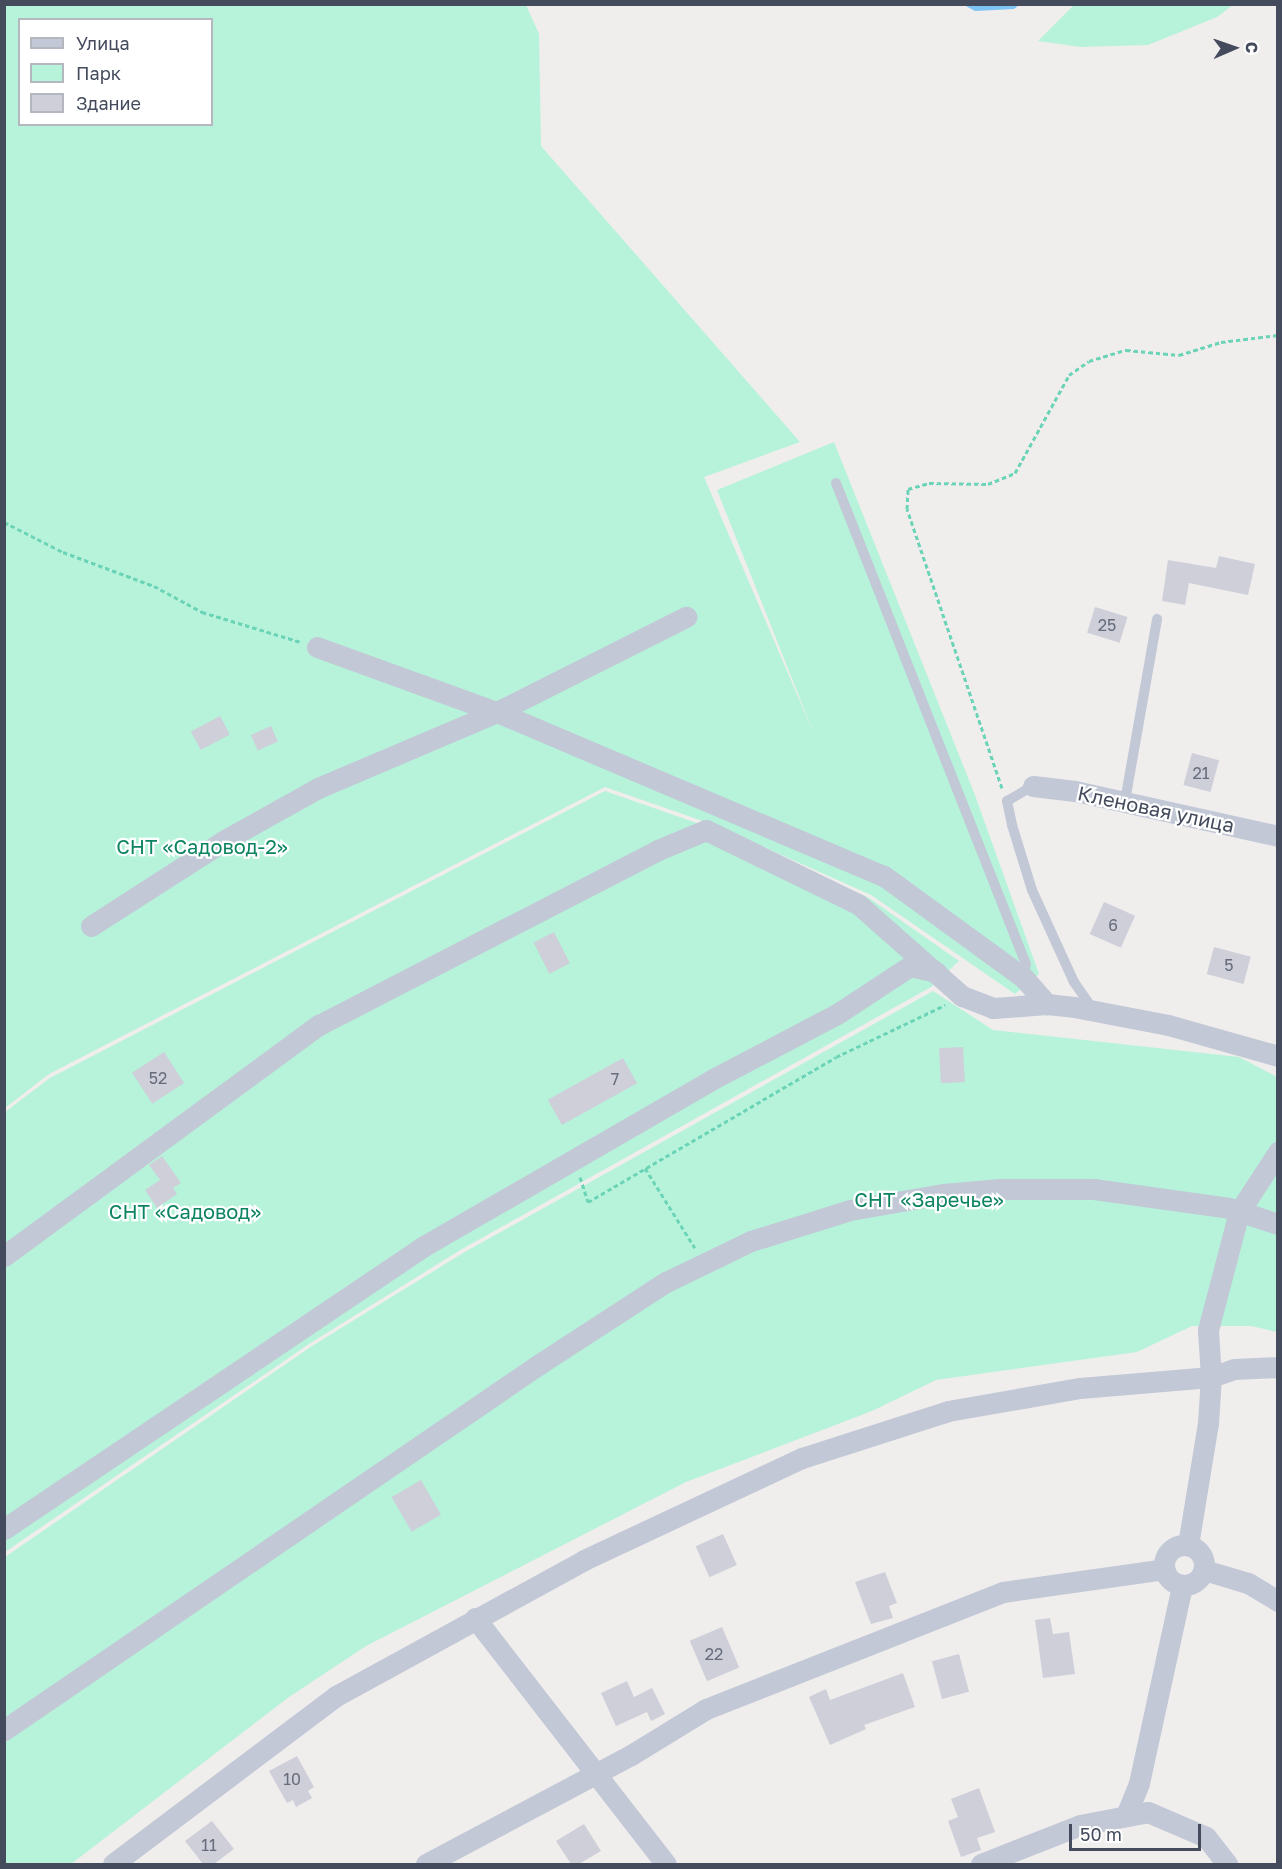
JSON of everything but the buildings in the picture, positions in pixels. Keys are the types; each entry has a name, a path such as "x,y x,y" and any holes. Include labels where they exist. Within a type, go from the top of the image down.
{"street":[{"path":"91,926 225,840 318,788 497,712 686,617"},
{"path":"317,647 497,712 884,876 1024,978 1047,1004"},
{"name":"Кленовая улица","path":"1033,786 1125,801 1278,836"},
{"path":"4,1256 319,1025 658,850 706,830 858,904 938,972 962,996 993,1008 1047,1004 1095,1011 1168,1025 1278,1056"},
{"path":"4,1529 367,1281 575,1161 580,1154 713,1079 837,1014 910,966 938,972"},
{"path":"1188,1545 1211,1377 1208,1330 1239,1212 1278,1152"},
{"path":"4,1730 538,1365 704,1262 751,1241 850,1210 955,1193 1094,1189 1239,1212 1278,1224"},
{"path":"113,1864 336,1696 475,1618 684,1510 802,1458 948,1411 1080,1388 1211,1377 1234,1369 1278,1367"},
{"path":"1188,1545 1203,1557 1204,1570 1194,1584 1182,1586 1170,1580 1164,1569 1170,1551 1188,1545"},
{"path":"426,1864 595,1774 706,1709 1003,1592 1164,1569"},
{"path":"1204,1570 1248,1583 1278,1601"},
{"path":"1127,1813 1139,1783 1182,1586"},
{"path":"475,1618 666,1864"},
{"path":"984,1864 1080,1826 1127,1813 1148,1812 1206,1838 1227,1864"}],"lane":[{"path":"836,483 1026,964 1024,978"},
{"path":"1125,801 1157,619"},
{"path":"1033,786 1007,801 1032,890 1074,982 1095,1011"}],"path":[{"path":"1007,801 907,509 908,489 929,483 988,484 1015,473 1069,375 1089,361 1126,350 1179,355 1221,342 1278,335"},
{"path":"4,522 63,552 154,586 202,612 317,647"},
{"path":"575,1161 588,1202 836,1057 962,996"},
{"path":"645,1168 704,1262"}],"green space":[{"name":"СНТ «Садовод-2»","path":"5,5 526,5 539,34 541,146 800,442 704,477 814,734 717,490 834,442 975,795 1039,974 1015,994 871,895 717,826 605,787 49,1074 5,1108"},
{"path":"1074,5 1233,5 1217,17 1148,45 1081,47 1038,41"},
{"name":"СНТ «Садовод»","path":"605,791 717,830 869,898 959,961 931,987 462,1249 309,1344 5,1552 5,1112 50,1078"},
{"name":"СНТ «Заречье»","path":"933,991 993,1030 1239,1057 1277,1077 1277,1332 1251,1326 1192,1326 1137,1352 936,1380 872,1411 686,1482 366,1646 289,1697 71,1864 5,1864 5,1557 312,1346 463,1253"}],"water":[{"path":"964,5 1019,5 1014,9 975,11"}]}
